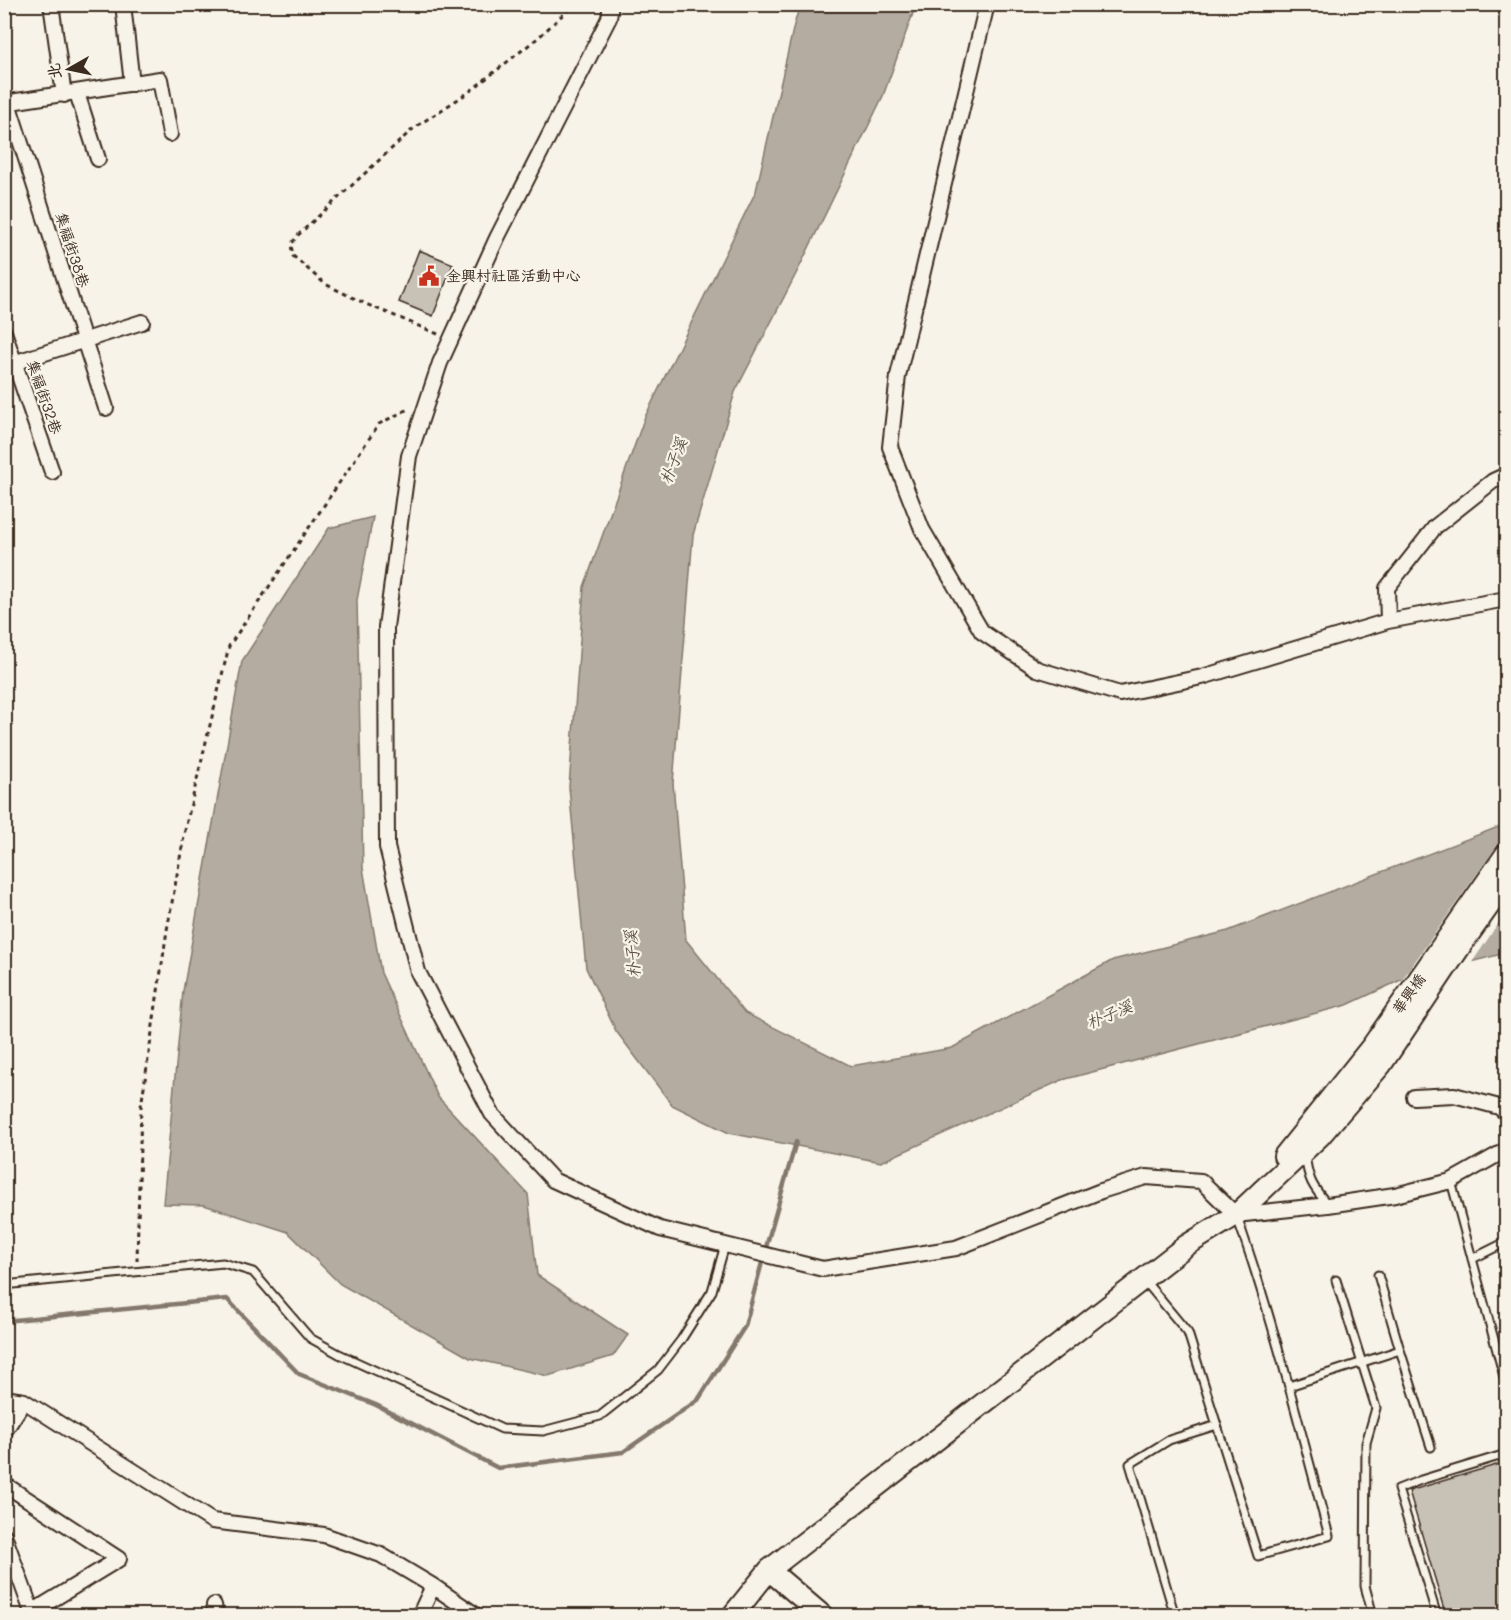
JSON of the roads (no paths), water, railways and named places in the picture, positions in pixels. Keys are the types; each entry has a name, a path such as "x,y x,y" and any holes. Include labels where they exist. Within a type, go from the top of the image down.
{"street":[{"path":"51,4 70,94 98,159"},
{"path":"123,4 132,84"},
{"path":"611,4 609,18 497,238 440,363 410,456 386,627 387,847 418,972 492,1114 553,1180 660,1229 823,1269 956,1248 1101,1191 1146,1177 1201,1181 1236,1215"},
{"path":"987,4 898,376 890,447 922,529 982,632 1037,669 1120,694 1202,677 1388,621 1506,599"},
{"path":"6,103 160,79 170,134"},
{"name":"集福街38巷","path":"6,103 105,408"},
{"path":"10,365 142,322"},
{"name":"集福街32巷","path":"4,332 10,365 52,472"},
{"path":"1388,621 1386,588 1435,527 1492,482 1506,475"},
{"name":"華興橋","path":"1313,1133 1506,854"},
{"name":"華興橋","path":"1313,1133 1381,1065 1506,882"},
{"path":"1414,1096 1454,1095 1499,1107 1506,1113"},
{"path":"1236,1215 1313,1133"},
{"path":"732,1616 769,1570 1187,1245 1236,1215 1305,1150 1313,1133"},
{"path":"1236,1215 1395,1195 1451,1181 1506,1150"},
{"path":"4,1398 24,1401 212,1521 324,1535 381,1555 477,1616"},
{"path":"4,1432 24,1401"},
{"path":"4,1484 119,1559 32,1612 4,1535"},
{"path":"769,1570 823,1616"},
{"path":"419,1616 433,1586"}],"lane":[{"path":"1305,1150 1308,1173 1313,1187 1328,1205"},
{"path":"1451,1181 1506,1384"},
{"path":"1144,1279 1188,1333 1258,1556 1329,1536 1259,1279 1236,1215"},
{"path":"1472,1259 1506,1242"},
{"path":"4,1285 223,1263 253,1272 310,1338 339,1354 502,1429 543,1431 600,1416 658,1370 681,1340 712,1291 725,1245"},
{"path":"1378,1275 1431,1447"},
{"path":"1336,1280 1376,1408 1366,1443 1365,1586 1373,1616"},
{"path":"1289,1386 1400,1350"},
{"path":"1175,1616 1130,1464 1169,1440 1217,1425"},
{"path":"1437,1616 1398,1489 1506,1454"}],"water":[{"name":"朴子溪","path":"800,5 916,5 883,96 735,392 693,535 673,783 686,940 745,1013 851,1066 952,1048 1113,960 1228,931 1506,824 1506,953 1403,979 1347,1005 1062,1080 881,1162 729,1133 672,1105 616,1031 586,968 569,787 584,587 644,419 756,191"},
{"path":"373,517 357,600 363,868 381,973 438,1097 528,1194 537,1275 628,1335 613,1356 548,1376 470,1358 340,1284 288,1232 204,1205 163,1204 183,991 242,661 329,528"}],"waterway":[{"path":"4,1321 227,1299 299,1374 376,1405 498,1468 623,1452 698,1400 745,1326 796,1142"}],"place":[{"name":"金興村社區活動中心","path":"429,276"}]}
